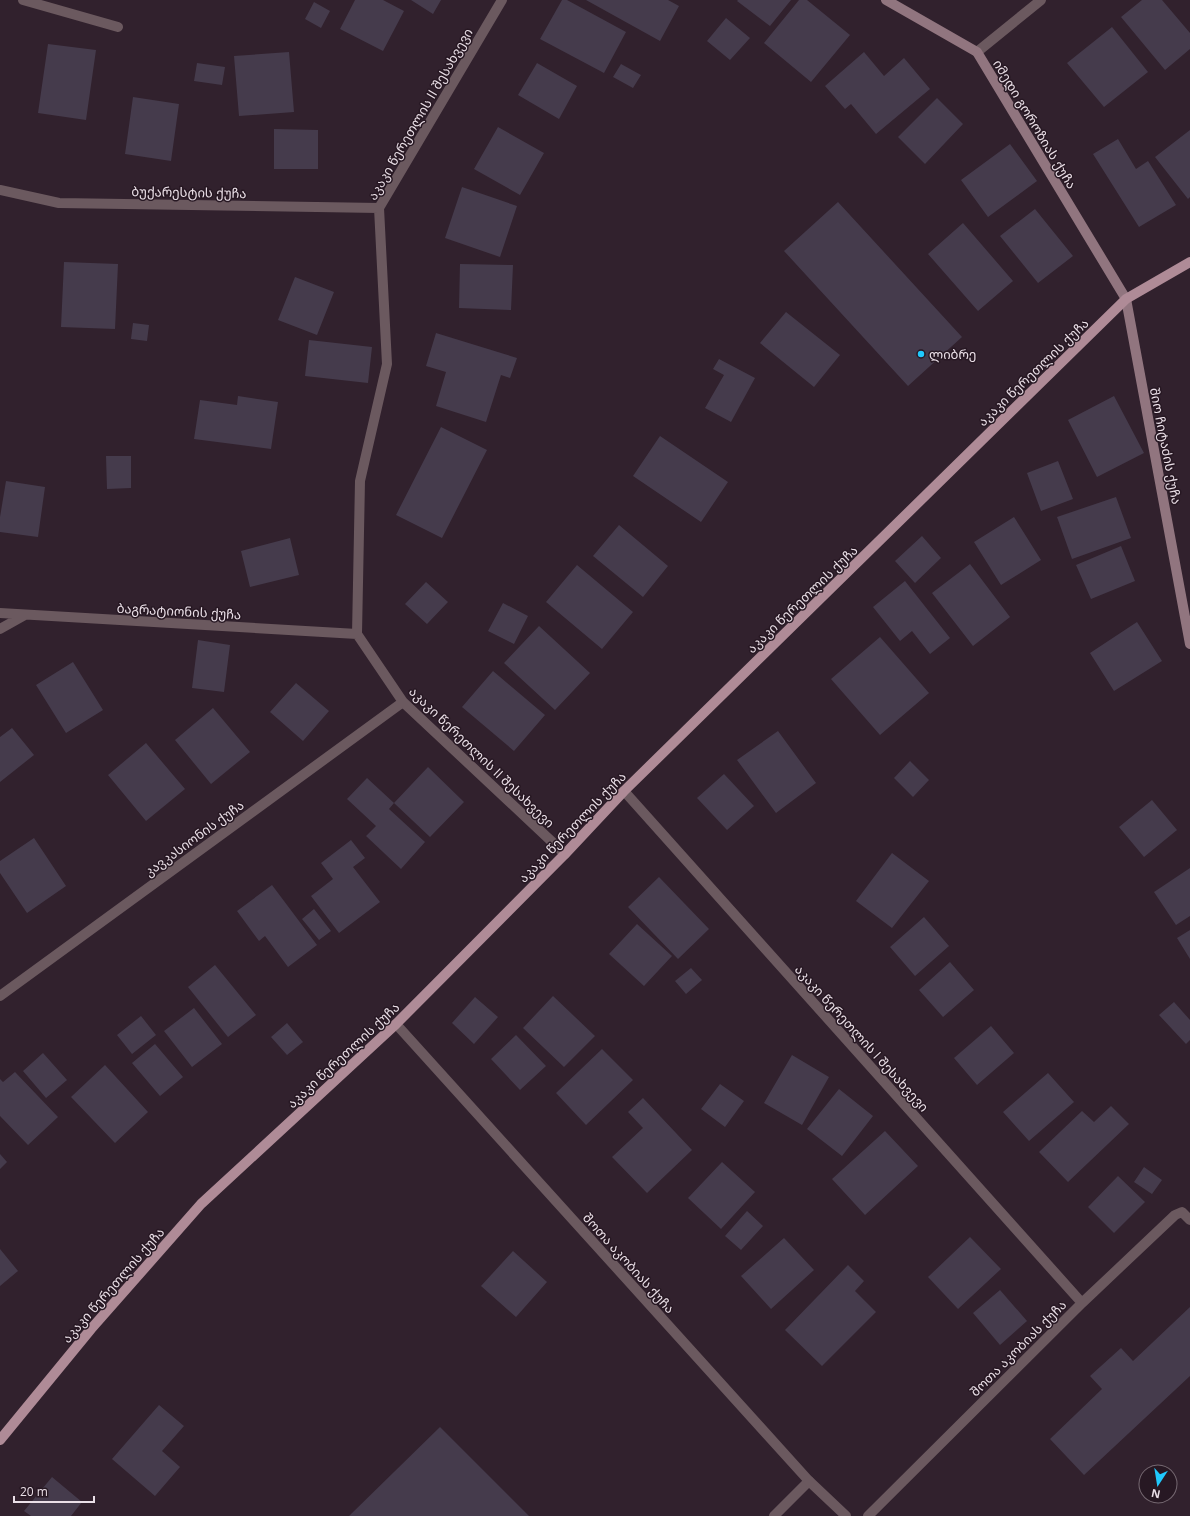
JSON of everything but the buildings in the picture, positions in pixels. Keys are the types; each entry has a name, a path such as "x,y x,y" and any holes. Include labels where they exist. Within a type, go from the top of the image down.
{"main road":[{"name":"აკაკი წერეთლის ქუჩა","path":"0,1440 91,1329 201,1204 396,1024 565,854 624,791 1126,299 1190,262"}],"street":[{"path":"23,0 118,27"},
{"name":"აკაკი წერეთლის II შესახვევი","path":"502,0 379,208 387,364 360,481 357,634 403,702 565,854"},
{"name":"იმედი გოროზიას ქუჩა","path":"886,0 977,52 1126,299"},
{"path":"977,52 1041,0"},
{"name":"ბუქარესტის ქუჩა","path":"0,190 59,203 379,208"},
{"name":"შიო ჩიტაძის ქუჩა","path":"1126,299 1190,644"},
{"name":"ბაგრატიონის ქუჩა","path":"0,613 357,634"},
{"path":"0,629 25,615"},
{"name":"კავკასიონის ქუჩა","path":"0,996 403,702"},
{"name":"აკაკი წერეთლის I შესახვევი","path":"624,791 1082,1303"},
{"name":"შოთა აკობიას ქუჩა","path":"396,1024 809,1481 846,1516"},
{"name":"შოთა აკობიას ქუჩა","path":"868,1516 1082,1303 1174,1215 1182,1212 1190,1220"},
{"path":"774,1516 809,1481"}],"place":[{"name":"ლიბრე","path":"921,354"}]}
